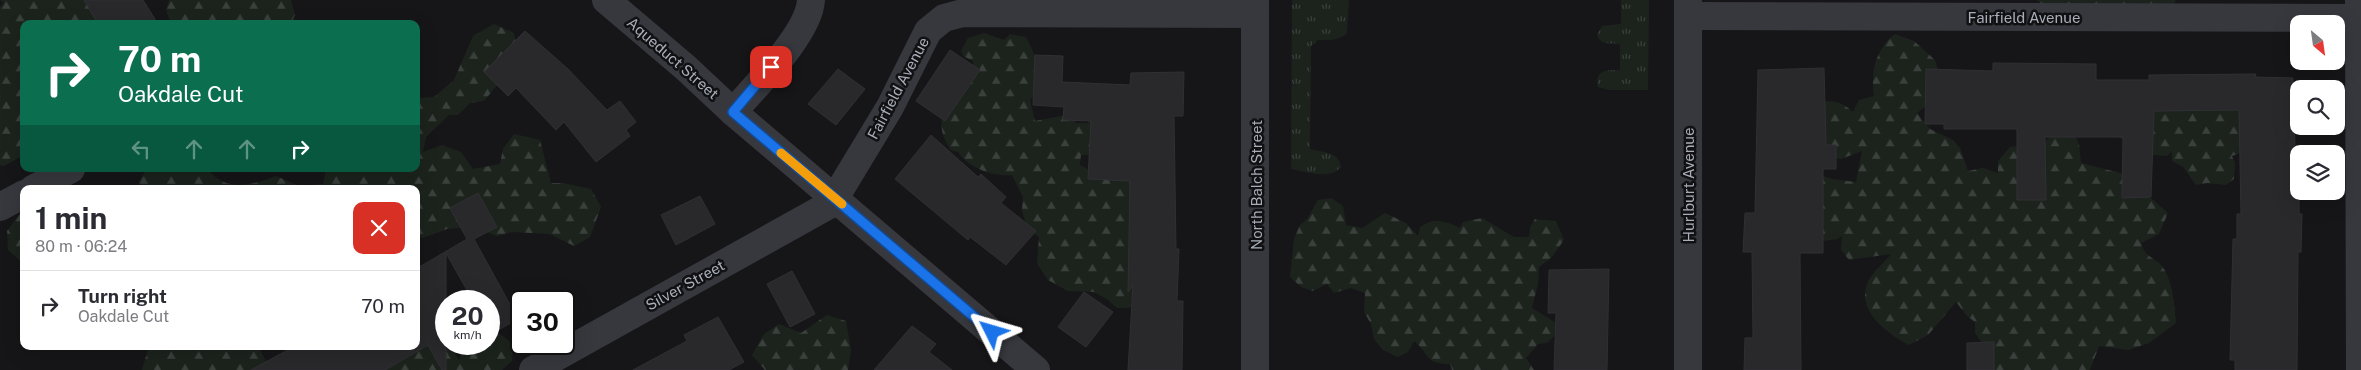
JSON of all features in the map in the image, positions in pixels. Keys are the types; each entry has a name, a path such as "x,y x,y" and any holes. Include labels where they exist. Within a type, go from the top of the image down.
{"street":[{"name":"Aqueduct Street","path":"606,0 686,68 733,112 1036,370"},
{"path":"733,112 794,40 810,12 811,0"},
{"name":"Fairfield Avenue","path":"836,199 890,107 928,31 944,18 963,13 1255,7"},
{"name":"North Balch Street","path":"1255,7 1255,370"},
{"name":"Fairfield Avenue","path":"1688,8 2360,9"},
{"name":"Hurlburt Avenue","path":"1688,8 1688,370"},
{"path":"2360,9 2360,370"},
{"path":"41,185 65,172"},
{"path":"0,207 20,196"},
{"name":"Silver Street","path":"533,370 836,199"}],"green space":[{"path":"0,0 88,0 100,20 20,20 20,157 4,166 0,165 0,7 4,3"},
{"path":"169,0 291,0 295,15 293,20 170,20 166,10"},
{"path":"1292,0 1349,0 1347,33 1337,39 1318,40 1311,46 1310,149 1334,155 1337,158 1341,167 1331,173 1318,174 1291,169"},
{"path":"1621,0 1649,0 1648,90 1609,90 1598,87 1597,81 1600,74 1607,71 1620,70 1620,44 1603,42 1597,35 1602,26 1621,24"},
{"path":"2037,0 2176,0 2171,9 2046,8"},
{"path":"494,24 514,33 519,59 484,101 470,103 458,115 449,115 426,137 423,152 442,145 461,152 473,169 500,164 503,149 514,134 540,140 551,183 563,183 591,189 601,207 590,237 574,246 550,234 512,232 497,236 474,227 447,229 423,238 420,236 420,185 311,185 323,184 325,172 420,172 420,98 434,97 454,80 473,36"},
{"path":"984,33 1004,40 1010,34 1026,37 1036,60 1039,77 1035,93 1030,100 1035,121 1072,114 1076,123 1087,123 1098,117 1093,155 1081,155 1080,165 1093,172 1130,174 1143,298 1128,308 1117,308 1107,299 1094,292 1068,291 1048,280 1037,263 1039,237 1027,228 1022,210 1023,197 1012,175 990,173 975,167 962,158 958,152 951,150 944,138 942,117 946,107 973,70 973,61 963,56 961,51 968,38"},
{"path":"1895,34 1914,41 1935,60 1940,77 1936,98 1917,113 1930,129 1953,140 1960,148 1968,171 1983,168 1998,173 1998,161 2010,147 2030,145 2037,152 2055,130 2072,129 2079,144 2081,163 2128,175 2138,187 2168,213 2159,234 2141,243 2145,252 2161,265 2167,275 2173,296 2176,323 2149,343 2128,350 2099,346 2090,370 1987,370 1985,347 1975,333 1975,322 1967,316 1956,302 1928,335 1909,345 1891,334 1874,318 1868,309 1865,299 1866,289 1872,275 1891,254 1849,260 1841,250 1842,236 1837,239 1816,242 1820,175 1832,179 1856,182 1862,151 1841,159 1824,157 1819,103 1837,102 1853,112 1859,100 1874,96 1873,78 1876,62 1883,47"},
{"path":"2203,92 2251,113 2244,152 2232,156 2235,163 2234,179 2226,185 2207,183 2196,185 2183,167 2172,161 2172,151 2167,156 2134,153 2122,139 2109,131 2116,99"},
{"path":"145,172 211,172 215,177 231,184 240,185 140,185 139,181"},
{"path":"276,176 297,185 240,185 258,182"},
{"path":"1331,198 1343,206 1346,225 1362,228 1385,213 1406,223 1418,236 1420,227 1435,221 1449,223 1460,228 1463,222 1482,218 1514,237 1529,237 1530,227 1535,219 1556,221 1564,240 1552,257 1539,267 1538,284 1532,308 1558,324 1558,332 1547,343 1538,344 1526,358 1534,370 1452,370 1450,364 1442,364 1431,360 1414,341 1408,352 1398,357 1383,350 1374,339 1371,324 1364,312 1365,293 1351,288 1334,293 1327,284 1313,291 1301,287 1290,277 1294,239 1300,225 1307,219 1318,200"},
{"path":"20,213 20,260 8,250 7,231"},
{"path":"827,315 846,321 851,350 848,370 765,370 752,355 764,334 779,324 801,333"},
{"path":"433,333 435,334 435,355 456,355 459,360 461,355 500,355 500,334 510,342 512,361 502,370 315,370 399,350 420,350 420,343"},
{"path":"148,350 260,350 270,368 269,370 142,370"}],"building":[{"path":"84,0 143,0 156,20 96,20"},
{"path":"525,31 568,69 607,110 620,101 636,122 626,130 630,136 596,162 564,122 556,130 516,88 508,96 484,72"},
{"path":"950,50 980,70 945,121 916,101"},
{"path":"1035,55 1063,56 1062,82 1130,85 1131,73 1184,72 1183,116 1174,116 1176,249 1179,249 1177,301 1183,301 1182,370 1128,370 1133,285 1128,292 1130,181 1088,179 1091,121 1063,120 1064,107 1033,105"},
{"path":"1993,63 2096,64 2096,80 2149,80 2149,75 2256,74 2255,77 2293,78 2293,80 2290,80 2290,135 2295,135 2295,145 2290,145 2290,200 2299,200 2299,214 2302,214 2301,252 2298,252 2297,370 2235,370 2235,360 2230,360 2233,239 2237,239 2237,214 2241,214 2239,110 2154,111 2151,197 2122,198 2123,137 2045,137 2046,200 2017,200 2017,129 1944,129 1944,124 1925,124 1926,69 1993,71"},
{"path":"1824,68 1826,145 1836,145 1836,169 1823,169 1823,253 1800,253 1801,370 1744,370 1745,338 1753,338 1752,252 1743,252 1745,213 1755,213 1758,70"},
{"path":"838,69 865,89 836,125 808,104"},
{"path":"931,135 978,177 981,174 1006,197 1001,203 1036,231 1006,265 970,237 968,240 895,179"},
{"path":"478,193 497,227 474,239 510,304 510,323 500,329 500,290 467,290 446,253 446,290 435,290 435,355 446,355 446,370 442,370 428,345 420,350 420,267 467,239 450,208"},
{"path":"700,196 715,224 676,245 661,215"},
{"path":"1609,269 1607,370 1554,370 1556,313 1548,313 1549,270"},
{"path":"792,271 815,314 790,327 767,284"},
{"path":"1084,292 1113,312 1086,347 1058,327"},
{"path":"718,317 744,362 729,370 633,370 687,341 684,335"},
{"path":"912,326 936,344 929,352 952,370 874,370"},
{"path":"1994,342 1994,370 1967,370 1967,343"},
{"path":"288,350 419,350 385,370 251,370"}],"slow traffic":[{"path":"781,153 842,204"}],"route":[{"path":"771,67 733,112 992,332"}]}
